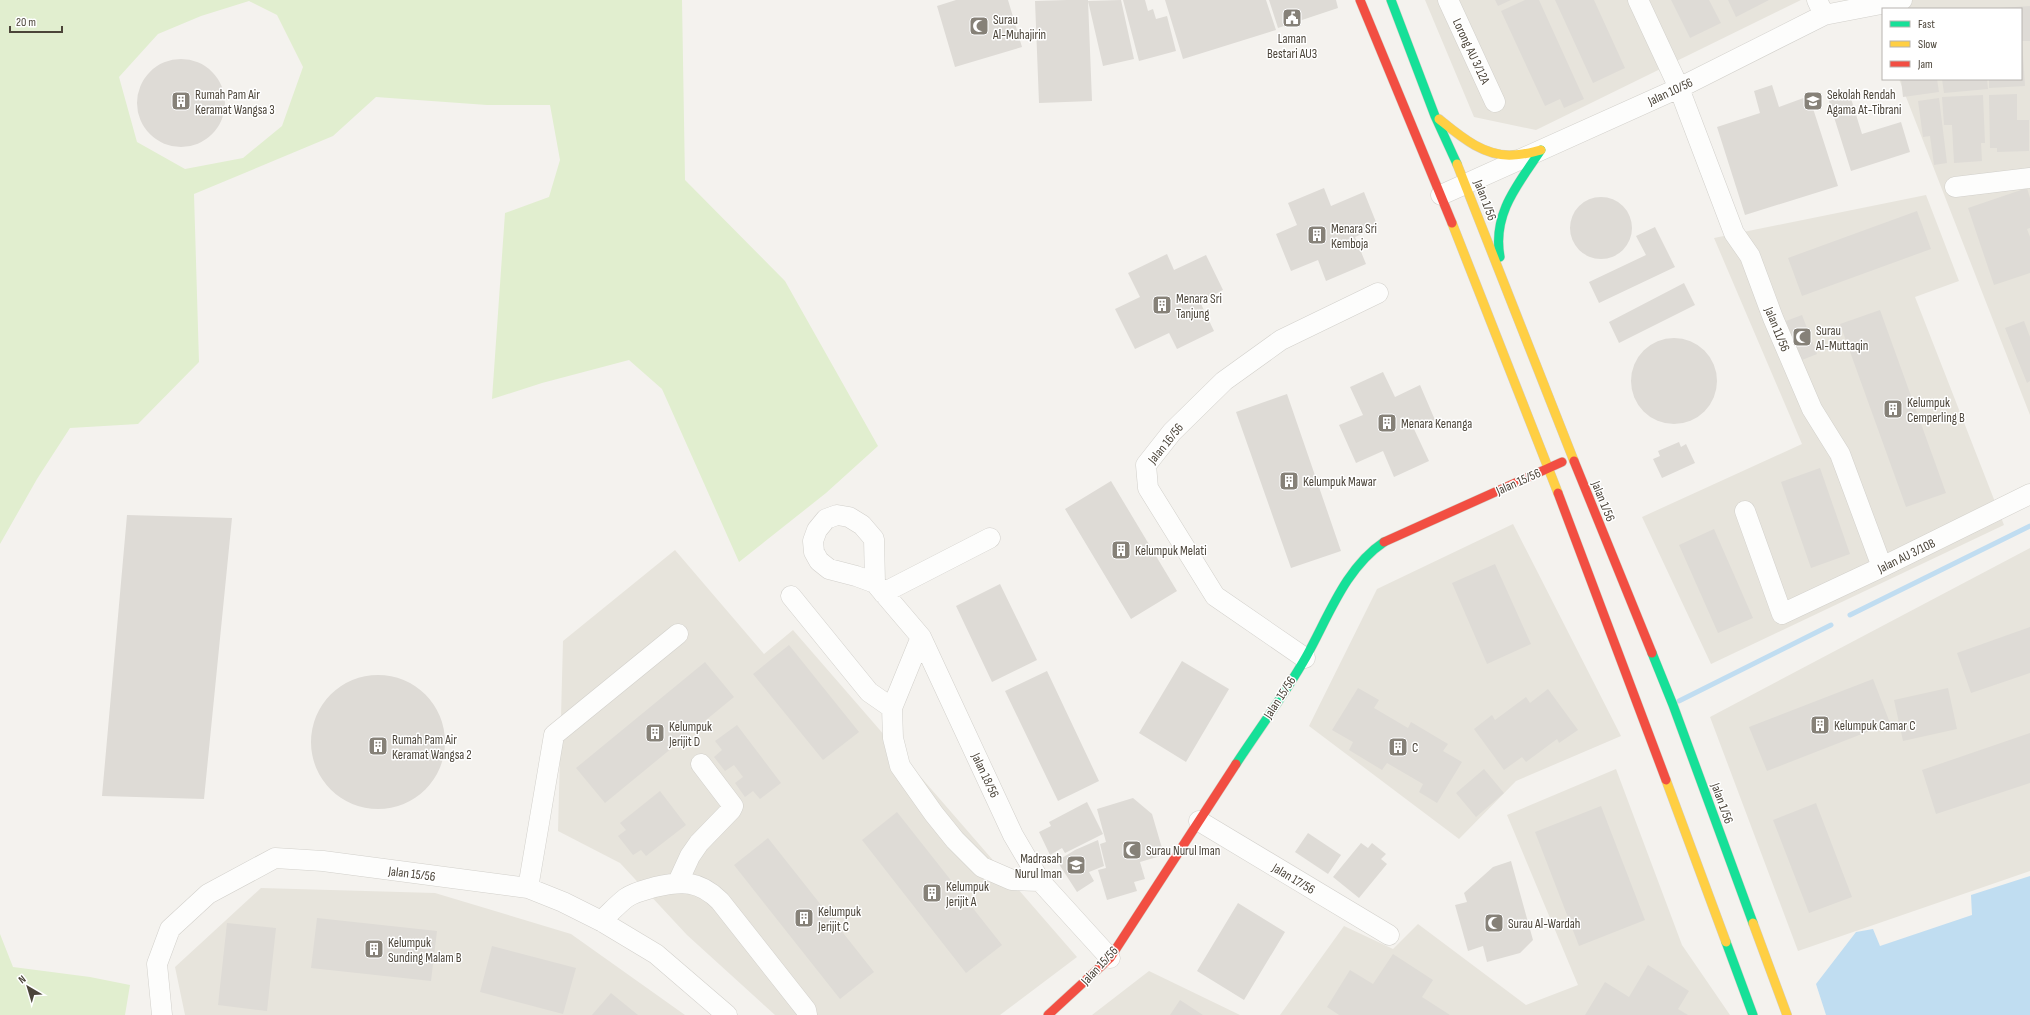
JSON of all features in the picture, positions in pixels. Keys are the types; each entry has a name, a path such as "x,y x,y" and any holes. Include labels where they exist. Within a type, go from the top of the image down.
{"main road":[{"path":"1360,0 1441,195 1549,467 1753,1015"},
{"name":"Jalan 1/56","path":"1391,0 1435,116 1466,183 1573,458 1673,705 1787,1015"},
{"path":"1435,116 1467,141 1483,150 1504,156 1541,150"},
{"path":"1502,278 1497,238 1504,211 1516,186 1541,150"},
{"name":"Jalan 15/56","path":"1048,1015 1110,958 1305,658 1339,596 1361,562 1371,551 1391,538 1549,467 1573,458"}],"street":[{"name":"Lorong AU 3/12A","path":"1448,0 1495,102"},
{"name":"Jalan 11/56","path":"1638,0 1679,88 1734,233 1750,256 1773,318 1812,410 1840,454 1882,567"},
{"name":"Jalan 10/56","path":"1441,195 1679,88 1821,8 1902,0"},
{"path":"1955,187 2030,178"},
{"name":"Jalan 16/56","path":"1305,658 1216,596 1148,488 1146,465 1172,432 1224,381 1281,340 1378,293"},
{"name":"Jalan AU 3/10B","path":"1745,511 1782,614 1882,567 2030,494"},
{"name":"Jalan 18/56","path":"990,538 879,588 921,637 1013,835 1040,881 1110,958"},
{"path":"791,596 869,692 892,708"},
{"path":"528,888 554,734 678,634"},
{"path":"921,637 892,708 893,738 900,766 934,814 955,840 982,867 1012,880 1040,881"},
{"path":"678,882 690,856 699,843 731,810 733,806 701,764"},
{"name":"Jalan 17/56","path":"1199,821 1389,935"},
{"name":"Jalan 15/56","path":"162,1015 157,964 170,929 208,894 275,858 324,861 528,888 563,902 601,921 656,954 727,1015"},
{"path":"601,921 627,898 642,890 678,882 697,885 710,892 720,900 806,1010 807,1015"}],"shaded area":[{"path":"1425,0 1801,0 1536,130 1474,117"},
{"path":"1883,0 2030,0 2030,415 1899,80 2022,80 2022,8 1885,8"},
{"path":"1926,195 1959,281 1915,297 2004,525 1711,664 1642,517 1802,444 1714,238"},
{"path":"1513,524 1621,736 1516,781 1459,839 1309,726 1377,589"},
{"path":"2030,548 2030,871 1798,951 1710,717"},
{"path":"675,550 764,654 793,630 1077,957 1000,1015 775,1015 687,935 620,863 558,831 563,641"},
{"path":"1616,769 1682,945 1730,1015 1280,1015 1344,926 1393,949 1418,924 1526,1005 1578,985 1507,815"},
{"path":"261,888 435,893 571,934 685,1015 185,1015 175,967"},
{"path":"1149,971 1240,1015 1092,1015"}],"green space":[{"path":"0,0 682,0 685,180 785,281 878,446 826,493 739,562 662,389 629,360 542,383 492,399 505,213 549,197 560,160 550,105 487,105 376,97 333,136 194,194 199,362 138,424 70,428 37,479 0,544","holes":["249,1 277,15 303,67 282,126 243,158 185,169 137,142 119,77 158,34 201,16"]},
{"path":"0,934 13,967 90,977 130,985 125,1015 0,1015"}],"water":[{"path":"2030,876 2030,1015 1826,1015 1816,984 1856,932 1873,929 1880,946 1972,915 1971,895"}],"building":[{"name":"Surau Al-Muhajirin","path":"956,0 1008,0 1022,47 955,67 937,6"},
{"path":"1088,0 1092,101 1039,103 1035,1"},
{"path":"1121,0 1134,59 1103,66 1088,1"},
{"path":"1123,0 1145,0 1148,11 1153,9 1156,19 1167,16 1176,51 1139,61"},
{"path":"1165,0 1266,0 1276,30 1183,59"},
{"name":"Laman Bestari AU3","path":"1269,0 1336,0 1338,8 1278,28"},
{"path":"1495,0 1511,0 1498,6"},
{"path":"1525,0 1539,0 1584,99 1564,108 1560,99 1545,106 1501,11"},
{"path":"1555,0 1594,0 1625,68 1593,83"},
{"path":"1671,0 1709,0 1721,23 1690,38"},
{"path":"1728,0 1769,0 1736,17"},
{"path":"2030,6 2030,41 2022,41 2022,8 2001,8"},
{"path":"2022,41 2025,86 1989,88 1989,80 2022,80"},
{"name":"Rumah Pam Air Keramat Wangsa 3","path":"181,59 198,62 206,66 218,78 222,86 225,103 222,120 218,128 206,140 198,144 181,147 164,144 156,140 144,128 140,120 137,103 140,86 144,78 156,66 164,62"},
{"path":"1901,80 1937,80 1939,92 1903,97"},
{"path":"1942,80 1987,80 1988,89 1944,93"},
{"path":"1772,85 1779,107 1809,96 1838,186 1745,215 1717,127 1760,113 1754,91"},
{"path":"1849,92 1862,134 1901,122 1910,152 1851,171 1828,98"},
{"path":"2017,94 2017,120 2029,120 2029,151 1997,152 1997,148 1990,148 1989,95"},
{"path":"1983,95 1985,143 1981,143 1982,161 1954,163 1952,125 1944,125 1942,97"},
{"path":"1939,98 1947,163 1934,165 1930,136 1923,137 1918,101"},
{"name":"Menara Sri Kemboja","path":"1324,188 1331,206 1364,192 1378,227 1355,237 1366,264 1326,281 1318,260 1291,271 1276,234 1297,225 1288,203"},
{"path":"2027,188 2030,198 2030,228 2027,229 2030,237 2030,273 1994,285 1968,208"},
{"path":"1601,197 1613,200 1623,206 1629,216 1632,228 1629,240 1623,250 1613,256 1601,259 1589,256 1579,250 1573,240 1570,228 1573,216 1579,206 1589,200"},
{"path":"1917,211 1931,249 1802,296 1788,258"},
{"path":"1655,227 1675,267 1599,303 1589,282 1646,255 1636,236"},
{"name":"Menara Sri Tanjung","path":"1167,254 1174,270 1206,255 1223,290 1200,302 1214,331 1177,349 1169,333 1135,349 1115,309 1140,297 1128,273"},
{"path":"1684,283 1695,305 1619,343 1609,322"},
{"name":"Kelumpuk Cemperling B","path":"1880,310 1946,493 1906,507 1840,324"},
{"name":"Surau Al-Muttaqin","path":"1802,315 1817,354 1802,360 1786,321"},
{"path":"2024,321 2030,337 2030,381 2027,383 2005,328"},
{"path":"1674,338 1690,341 1698,345 1710,357 1714,365 1717,381 1714,397 1710,405 1698,417 1690,421 1674,424 1658,421 1650,417 1638,405 1634,397 1631,381 1634,365 1638,357 1650,345 1658,341"},
{"name":"Menara Kenanga","path":"1383,372 1395,397 1420,385 1435,420 1414,429 1429,461 1394,477 1383,451 1356,463 1339,425 1363,415 1350,387"},
{"name":"Kelumpuk Mawar","path":"1287,394 1341,551 1291,568 1236,412"},
{"path":"1679,442 1681,447 1686,444 1695,463 1662,478 1653,459 1660,456 1658,451"},
{"path":"1820,468 1850,554 1811,568 1781,482"},
{"name":"Kelumpuk Melati","path":"1111,481 1177,591 1131,619 1065,509"},
{"path":"127,515 232,518 204,799 102,796"},
{"path":"1714,529 1753,618 1718,633 1679,545"},
{"path":"1495,564 1531,644 1487,664 1452,583"},
{"path":"1000,584 1037,660 992,682 956,606"},
{"path":"2030,627 2030,673 1971,693 1957,653"},
{"path":"789,645 859,732 823,760 753,674"},
{"path":"1182,661 1229,689 1186,762 1139,733"},
{"name":"Kelumpuk Jerijit D","path":"705,662 734,697 605,803 576,768"},
{"path":"1047,671 1099,781 1058,801 1005,691"},
{"name":"Rumah Pam Air Keramat Wangsa 2","path":"371,675 385,675 404,680 426,694 440,716 444,729 444,755 440,768 426,790 404,804 385,809 371,809 352,804 330,790 316,768 311,749 311,735 316,716 330,694 352,680"},
{"name":"Kelumpuk Camar C","path":"1873,679 1890,723 1767,771 1749,727"},
{"name":"C","path":"1358,688 1379,700 1374,708 1408,728 1411,722 1448,744 1443,751 1462,762 1437,803 1419,792 1423,784 1387,763 1382,770 1349,750 1353,742 1332,730"},
{"path":"1948,688 1957,729 1903,741 1894,700"},
{"path":"1548,689 1578,730 1559,743 1557,739 1526,762 1522,757 1504,770 1474,729 1492,715 1495,720 1526,697 1530,703"},
{"path":"737,725 781,783 760,799 753,791 745,797 735,783 743,777 734,765 725,771 714,757 722,750 715,741"},
{"path":"2030,733 2030,783 1936,814 1922,770"},
{"path":"1484,769 1504,793 1476,817 1456,793"},
{"path":"660,791 686,825 646,856 641,850 633,855 618,836 626,830 620,823"},
{"name":"Surau Nurul Iman","path":"1133,798 1152,814 1164,855 1140,862 1145,879 1134,882 1137,891 1107,900 1098,870 1106,868 1100,844 1106,842 1097,809"},
{"path":"1087,802 1103,834 1065,853 1062,848 1050,855 1039,832 1051,826 1049,822"},
{"path":"1816,803 1852,897 1809,913 1773,820"},
{"path":"1601,806 1645,920 1579,946 1535,832"},
{"name":"Kelumpuk Jerijit A","path":"897,812 1002,945 966,973 862,840"},
{"path":"1308,833 1341,855 1328,874 1295,852"},
{"name":"Kelumpuk Jerijit C","path":"768,838 874,972 840,999 734,865"},
{"path":"1098,840 1104,866 1089,872 1094,881 1077,892 1057,861 1075,850"},
{"path":"1361,843 1368,848 1372,843 1386,854 1381,859 1387,864 1359,898 1333,877"},
{"name":"Surau Al-Wardah","path":"1511,861 1533,940 1520,953 1487,962 1483,946 1468,951 1455,905 1467,902 1464,893 1493,867"},
{"path":"1238,903 1285,932 1244,1000 1197,971"},
{"name":"Kelumpuk Sunding Malam B","path":"317,918 437,931 431,981 311,968"},
{"path":"227,923 276,928 267,1011 218,1005"},
{"path":"492,946 576,968 563,1014 480,992"},
{"path":"1393,954 1433,980 1422,997 1450,1015 1339,1015 1327,1007 1350,970 1373,984"},
{"path":"1648,965 1689,991 1678,1009 1688,1015 1585,1015 1605,982 1629,997"},
{"path":"611,993 638,1015 592,1015"},
{"path":"1180,1000 1203,1015 1170,1015"}],"waterway":[{"path":"1850,615 2030,526"},
{"path":"1679,701 1831,625"}],"traffic: fast":[{"path":"1391,0 1435,116 1457,164"},
{"path":"1500,257 1499,241 1503,213 1516,187 1541,150"},
{"path":"1236,764 1298,671 1330,610 1348,580 1358,565 1384,542"},
{"path":"1652,653 1673,705 1753,923"},
{"path":"1726,942 1753,1015"}],"traffic: slow":[{"path":"1439,119 1473,144 1492,153 1517,155 1541,150"},
{"path":"1457,164 1574,461"},
{"path":"1452,223 1558,493"},
{"path":"1666,780 1726,942"},
{"path":"1753,923 1787,1015"}],"traffic: jam":[{"path":"1360,0 1452,223"},
{"path":"1574,461 1652,653"},
{"path":"1384,542 1562,462"},
{"path":"1558,493 1666,780"},
{"path":"1048,1015 1110,958 1236,764"}],"place":[{"name":"Laman Bestari AU3","path":"1292,18"},
{"name":"Surau Al-Muhajirin","path":"979,26"},
{"name":"Rumah Pam Air Keramat Wangsa 3","path":"181,101"},
{"name":"Sekolah Rendah Agama At-Tibrani","path":"1813,101"},
{"name":"Menara Sri Kemboja","path":"1317,235"},
{"name":"Menara Sri Tanjung","path":"1162,305"},
{"name":"Surau Al-Muttaqin","path":"1802,337"},
{"name":"Kelumpuk Cemperling B","path":"1893,409"},
{"name":"Menara Kenanga","path":"1387,423"},
{"name":"Kelumpuk Mawar","path":"1289,481"},
{"name":"Kelumpuk Melati","path":"1121,550"},
{"name":"Kelumpuk Camar C","path":"1820,725"},
{"name":"Kelumpuk Jerijit D","path":"655,733"},
{"name":"Rumah Pam Air Keramat Wangsa 2","path":"378,746"},
{"name":"C","path":"1398,747"},
{"name":"Surau Nurul Iman","path":"1132,850"},
{"name":"Madrasah Nurul Iman","path":"1076,865"},
{"name":"Kelumpuk Jerijit A","path":"932,893"},
{"name":"Kelumpuk Jerijit C","path":"804,918"},
{"name":"Surau Al-Wardah","path":"1494,923"},
{"name":"Kelumpuk Sunding Malam B","path":"374,949"}]}
